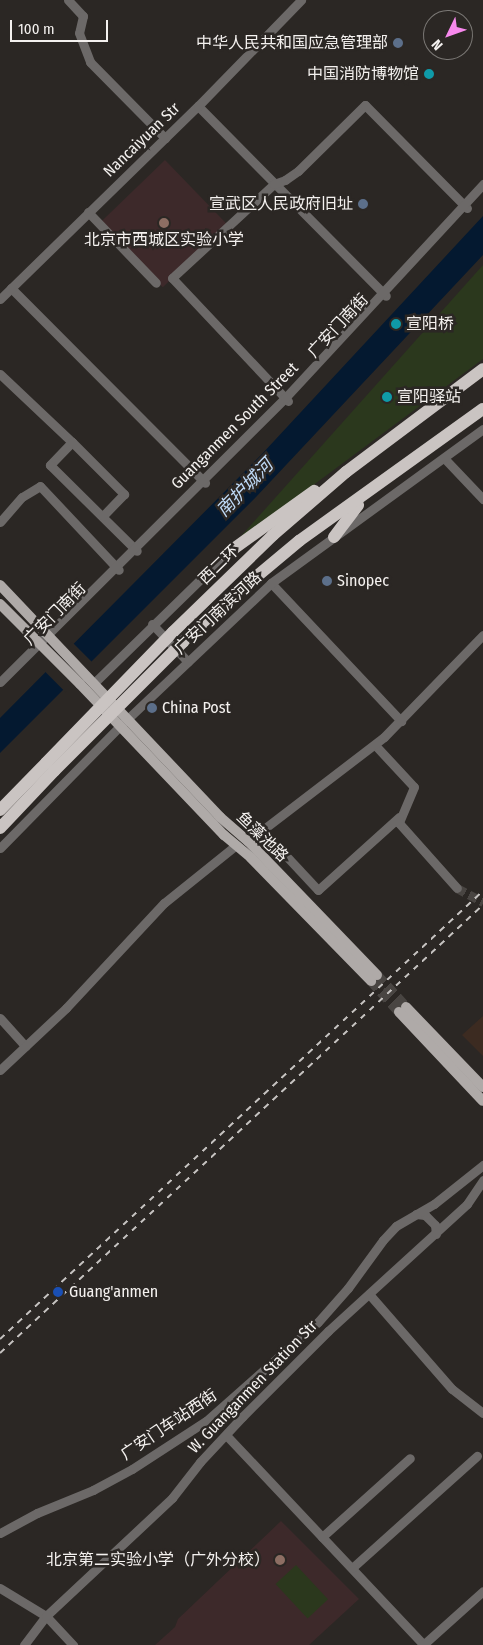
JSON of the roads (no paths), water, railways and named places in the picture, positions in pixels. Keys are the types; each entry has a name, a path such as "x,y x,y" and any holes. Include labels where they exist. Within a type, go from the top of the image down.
{"highway":[{"name":"西二环","path":"0,828 50,767 173,632 273,535 346,472 483,369"},
{"name":"西二环","path":"0,810 50,767 214,612 278,559 483,409"},
{"path":"225,555 282,512 346,472"},
{"path":"334,537 366,495"}],"main road":[{"path":"0,585 53,639 124,722"},
{"path":"0,604 44,648 87,681"},
{"name":"鱼藻池路","path":"124,722 220,817 248,841 374,978 251,858 235,846 124,722"},
{"path":"483,1087 403,1009 483,1101"}],"street":[{"path":"68,0 83,16 79,33 90,62 165,138"},
{"name":"Nancaiyuan Str","path":"0,299 198,106 301,0"},
{"path":"11,288 204,482 287,400 172,278 274,184 285,180 298,171 365,105 466,207 483,192"},
{"path":"198,106 384,294"},
{"name":"Guanganmen South Street","path":"287,400 466,207 483,184"},
{"path":"88,212 156,283"},
{"path":"0,374 124,494 103,516"},
{"name":"广安门南滨河路","path":"0,848 124,722 271,583 483,429"},
{"path":"72,442 50,465 136,550"},
{"path":"444,458 483,499"},
{"name":"Guanganmen South Street","path":"118,569 204,482"},
{"path":"1,519 22,497 40,486 118,569"},
{"path":"87,681 152,624 225,555"},
{"name":"广安门南街","path":"53,639 118,569"},
{"path":"271,583 400,721"},
{"path":"152,624 188,662"},
{"path":"248,841 375,745 483,634"},
{"path":"0,682 53,639"},
{"name":"广安门南街","path":"0,689 44,648"},
{"path":"262,830 318,890 399,817 414,787 375,745"},
{"path":"399,817 399,823 457,888"},
{"path":"0,1070 66,1008 164,903 235,846"},
{"path":"0,1018 25,1046"},
{"name":"广安门车站西街","path":"0,1533 37,1513 93,1490 132,1469 190,1432 226,1405 318,1322 348,1288 382,1240 396,1226 434,1204 483,1165"},
{"name":"W. Guanganmen Station Str","path":"24,1645 46,1616 172,1498 200,1462 242,1417 328,1331 467,1204 483,1180"},
{"path":"415,1214 425,1215 435,1226 436,1234"},
{"path":"369,1294 452,1389 483,1413"},
{"path":"318,1322 320,1328 328,1331"},
{"path":"226,1405 239,1406 242,1417"},
{"path":"226,1436 424,1644 483,1591"},
{"path":"352,1568 477,1456"},
{"path":"322,1537 410,1458"},
{"path":"0,1588 46,1616 73,1645"}],"water":[{"name":"南护城河","path":"483,216 483,255 256,497 0,753 0,718 262,454"}],"tunnel":[{"path":"457,888 483,902"},
{"path":"377,975 406,1007"},
{"path":"371,981 399,1012"}],"railway":[{"path":"0,1339 483,891"},
{"path":"0,1353 483,905"}],"place":[{"name":"中华人民共和国应急管理部","path":"398,43"},
{"name":"中国消防博物馆","path":"429,74"},
{"name":"宣武区人民政府旧址","path":"363,204"},
{"name":"北京市西城区实验小学","path":"164,223"},
{"name":"宣阳桥","path":"396,324"},
{"name":"宣阳驿站","path":"387,397"},
{"name":"Sinopec","path":"327,581"},
{"name":"China Post","path":"152,708"},
{"name":"Guang'anmen","path":"58,1292"},
{"name":"北京第二实验小学（广外分校）","path":"280,1560"}]}
